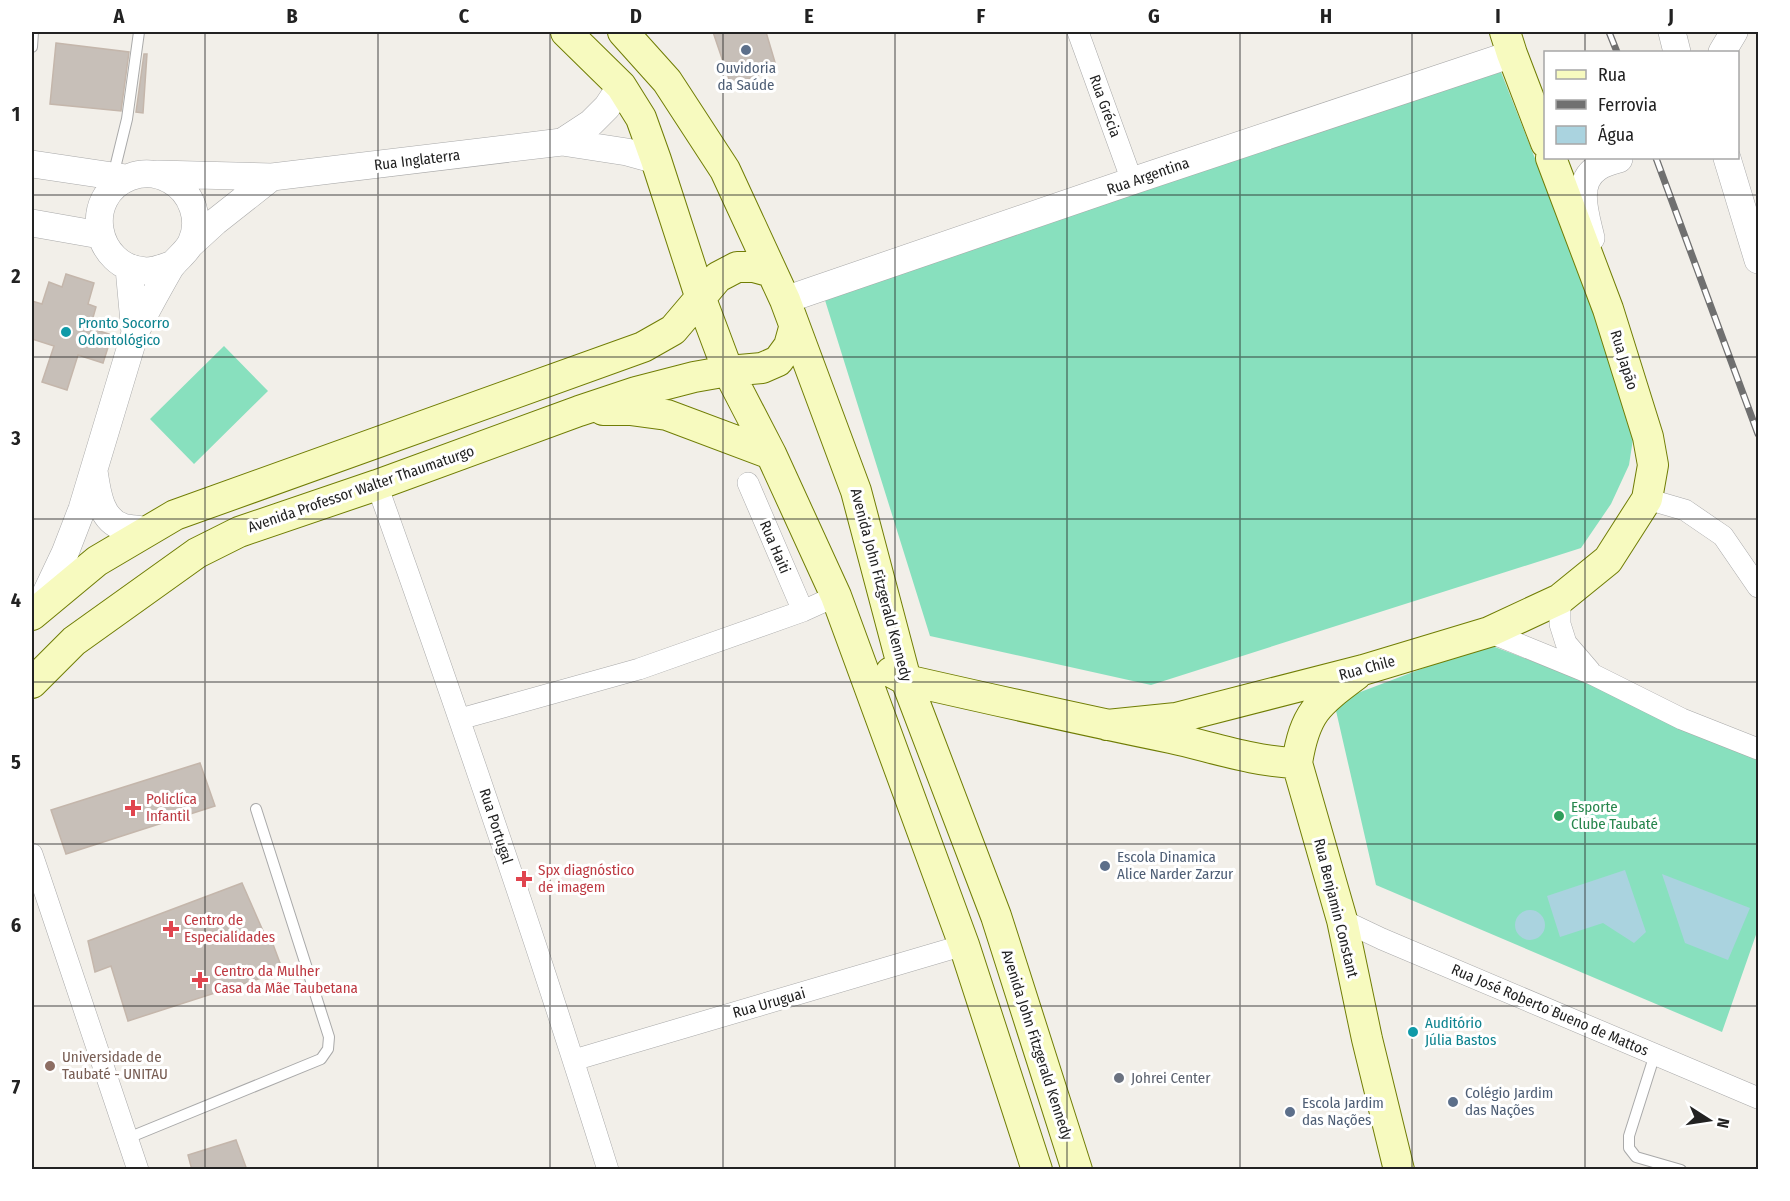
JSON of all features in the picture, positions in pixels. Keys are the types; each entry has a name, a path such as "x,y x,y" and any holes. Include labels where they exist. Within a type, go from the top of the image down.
{"main road":[{"path":"566,32 621,86 641,118 700,298 728,371 771,454 840,607 964,945 1036,1170"},
{"name":"Avenida John Fitzgerald Kennedy","path":"623,32 667,81 725,170 785,300 856,491 906,680 996,915 1077,1170"},
{"path":"1510,39 1544,139"},
{"name":"Rua Japão","path":"1551,159 1608,309 1648,437 1653,465 1647,499 1608,560"},
{"path":"35,613 97,561 175,515 642,347 673,330 718,277 737,267 754,267 772,272"},
{"path":"728,371 762,368 778,361 789,346 794,328"},
{"name":"Avenida Professor Walter Thaumaturgo","path":"32,683 74,641 197,553 239,532 377,485 579,411 659,386 728,371"},
{"path":"579,411 630,410 667,416 771,454"},
{"path":"175,515 189,519 199,528 200,540 197,553"},
{"name":"Rua Chile","path":"1107,725 1176,718 1363,670 1488,632 1560,599 1608,560"},
{"path":"840,607 877,660 906,680"},
{"name":"Rua Benjamin Constant","path":"1363,670 1313,711 1301,738 1297,763 1342,920 1367,1039 1399,1170"},
{"name":"Rua Chile","path":"906,680 1257,758 1297,763"}],"street":[{"name":"Rua Grécia","path":"1078,32 1132,181"},
{"path":"1672,32 1677,51"},
{"path":"1723,51 1734,32"},
{"path":"1510,39 1544,100"},
{"name":"Rua Argentina","path":"785,300 1132,181 1510,39"},
{"path":"562,142 591,123 607,107 621,86"},
{"path":"562,142 627,152 656,160"},
{"name":"Rua Inglaterra","path":"154,174 272,177 562,142"},
{"path":"1608,309 1584,206 1585,183 1596,168 1619,159"},
{"path":"1727,159 1758,260"},
{"path":"32,164 119,178 154,174 163,176 177,184 189,196 194,210 195,227 191,244"},
{"path":"35,613 65,553 82,509 135,333 148,306 173,264 191,244 272,177"},
{"path":"119,178 103,202 99,218 100,235 104,245 115,259 129,268 146,271 173,264"},
{"path":"32,223 100,235"},
{"path":"129,268 135,333"},
{"path":"93,471 98,497 106,515 121,527 147,531"},
{"name":"Rua Haiti","path":"748,483 803,611"},
{"name":"Rua Portugal","path":"377,485 460,718 574,1060 608,1170"},
{"path":"1647,499 1685,510 1723,536 1758,587"},
{"path":"1560,599 1560,624 1566,643 1592,674"},
{"path":"460,718 639,669 803,611 840,607"},
{"path":"1488,632 1592,674 1682,719 1758,749"},
{"path":"32,854 138,1170"},
{"name":"Rua José Roberto Bueno de Mattos","path":"1342,920 1758,1098"},
{"name":"Rua Uruguai","path":"574,1060 964,945"}],"lane":[{"path":"32,47 33,32"},
{"path":"119,178 139,32"},
{"path":"128,1138 321,1059 328,1049 329,1037 256,809"},
{"path":"1655,1054 1629,1136 1629,1148 1636,1156 1681,1170"}],"green space":[{"path":"1499,67 1625,387 1635,426 1629,465 1611,504 1581,548 1151,685 930,636 824,297"},
{"path":"224,346 268,391 194,464 150,419"},
{"name":"Esporte Clube Taubaté","path":"1487,644 1758,746 1758,929 1722,1032 1376,885 1334,702"}],"water":[{"path":"1625,870 1646,932 1634,943 1603,923 1560,937 1547,896"},
{"path":"1662,874 1750,908 1728,960 1685,943"},
{"path":"1530,910 1541,914 1545,925 1541,936 1530,940 1519,936 1515,925 1519,914"}],"building":[{"name":"Ouvidoria da Saúde","path":"713,32 766,32 777,69 731,85"},
{"path":"56,43 129,52 121,111 50,104"},
{"path":"144,54 147,54 143,113 136,112"},
{"name":"Pronto Socorro Odontológico","path":"66,274 94,283 88,304 96,307 90,328 112,335 103,363 78,355 67,390 42,382 54,346 32,339 32,301 42,304 49,282 62,287"},
{"name":"Policlíca Infantil","path":"200,763 215,806 66,854 51,810"},
{"path":"242,883 267,940 271,939 283,971 128,1021 111,966 95,972 88,941"},
{"path":"236,1140 247,1170 192,1170 188,1155"}],"railway":[{"path":"1609,32 1617,51"},
{"path":"1656,159 1758,434"}],"place":[{"name":"Ouvidoria da Saúde","path":"746,50"},
{"name":"Pronto Socorro Odontológico","path":"66,332"},
{"name":"Policlíca Infantil","path":"133,808"},
{"name":"Esporte Clube Taubaté","path":"1559,816"},
{"name":"Escola Dinamica Alice Narder Zarzur","path":"1105,866"},
{"name":"Spx diagnóstico de imagem","path":"524,879"},
{"name":"Centro de Especialidades","path":"171,929"},
{"name":"Centro da Mulher Casa da Mãe Taubetana","path":"200,980"},
{"name":"Auditório Júlia Bastos","path":"1413,1032"},
{"name":"Universidade de Taubaté - UNITAU","path":"50,1066"},
{"name":"Johrei Center","path":"1119,1078"},
{"name":"Colégio Jardim das Nações","path":"1453,1102"},
{"name":"Escola Jardim das Nações","path":"1290,1112"}]}
